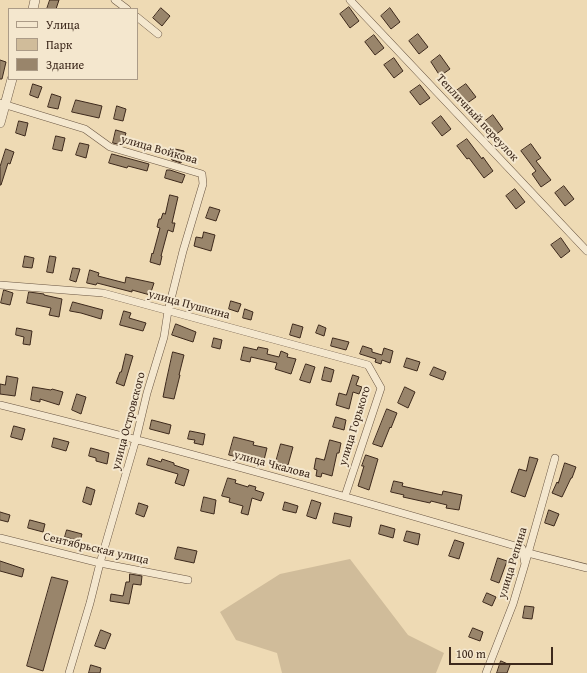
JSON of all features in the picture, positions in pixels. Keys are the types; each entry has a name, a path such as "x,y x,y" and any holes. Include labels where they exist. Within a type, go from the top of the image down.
{"street":[{"path":"115,0 126,8"},
{"name":"Тепличный переулок","path":"350,0 587,251"},
{"path":"138,18 158,34"},
{"path":"0,123 2,103 12,80"},
{"name":"улица Войкова","path":"2,103 85,129 110,147 202,174"},
{"name":"улица Островского","path":"69,673 90,603 164,336 168,310 183,251 203,184 202,174"},
{"name":"улица Пушкина","path":"0,285 103,293 368,365"},
{"name":"улица Горького","path":"345,496 381,388 368,365"},
{"name":"улица Чкалова","path":"0,405 136,439 345,496 522,548 525,564"},
{"name":"улица Репина","path":"486,673 512,604 525,564 555,458"},
{"name":"Сентябрьская улица","path":"0,538 100,563 188,580"},
{"path":"528,553 587,568"}],"green space":[{"path":"350,559 408,635 444,653 436,673 282,673 277,653 236,640 220,612 280,574"}],"building":[{"path":"50,0 59,0 56,8 47,8"},
{"path":"349,7 359,21 350,28 340,14"},
{"path":"161,8 170,16 162,26 153,18"},
{"path":"390,8 400,22 391,29 381,16"},
{"path":"418,34 428,47 419,54 409,41"},
{"path":"374,35 384,48 375,55 365,42"},
{"path":"440,55 450,69 440,76 431,62"},
{"path":"394,58 403,71 394,78 384,65"},
{"path":"0,60 6,62 2,79 0,79"},
{"path":"33,84 42,87 38,98 30,95"},
{"path":"466,84 476,97 466,104 456,91"},
{"path":"420,85 430,98 420,105 410,92"},
{"path":"52,94 61,97 58,109 48,107"},
{"path":"76,100 102,106 99,118 72,112"},
{"path":"117,106 126,109 123,121 114,119"},
{"path":"493,115 503,129 494,136 484,122"},
{"path":"441,116 451,129 442,136 432,123"},
{"path":"19,121 28,123 25,136 16,133"},
{"path":"116,130 126,133 122,145 113,143"},
{"path":"56,136 65,138 62,151 53,149"},
{"path":"467,139 493,171 484,178 469,158 467,159 457,146"},
{"path":"80,143 89,145 86,158 76,155"},
{"path":"531,144 541,158 536,161 551,180 541,187 532,174 536,171 521,151"},
{"path":"6,149 14,152 10,164 8,163 0,185 0,167"},
{"path":"175,149 184,151 181,163 172,160"},
{"path":"112,154 149,164 147,171 109,163"},
{"path":"167,170 185,175 182,183 165,178"},
{"path":"564,186 574,199 565,206 555,193"},
{"path":"515,189 525,202 516,209 506,196"},
{"path":"170,195 178,197 172,223 175,223 173,232 168,230 160,265 150,262 160,228 157,227 159,219 161,219 163,213 165,214"},
{"path":"210,207 220,210 216,221 206,218"},
{"path":"204,232 215,235 211,251 194,246 196,237 202,238"},
{"path":"561,238 570,251 561,258 551,245"},
{"path":"25,256 34,258 32,268 23,267"},
{"path":"50,256 56,257 53,273 47,272"},
{"path":"73,268 80,269 76,282 70,280"},
{"path":"90,270 99,273 98,276 125,283 126,277 154,283 150,295 97,283 96,285 87,283"},
{"path":"4,290 13,293 10,305 1,303"},
{"path":"29,292 62,299 59,317 49,315 51,308 27,303"},
{"path":"231,301 241,304 238,312 229,309"},
{"path":"73,302 103,310 101,319 70,311"},
{"path":"245,309 253,312 251,320 243,318"},
{"path":"124,311 131,313 129,318 146,323 143,331 120,325"},
{"path":"176,324 196,332 193,342 172,335"},
{"path":"293,324 303,327 300,338 290,335"},
{"path":"319,325 326,328 324,336 316,333"},
{"path":"17,328 32,331 30,345 23,344 24,337 16,335"},
{"path":"214,338 222,340 220,349 212,347"},
{"path":"333,338 349,342 346,350 331,346"},
{"path":"363,346 372,349 372,352 382,355 384,348 393,351 390,363 382,360 381,364 375,362 376,359 360,354"},
{"path":"244,347 257,350 258,347 268,349 267,354 279,357 281,351 288,354 287,357 296,359 291,374 275,369 277,363 251,357 250,362 241,360"},
{"path":"173,352 184,355 174,399 163,397"},
{"path":"126,354 133,356 124,386 116,383"},
{"path":"407,358 420,362 417,371 404,367"},
{"path":"306,364 315,367 310,383 300,380"},
{"path":"325,367 334,370 331,382 322,380"},
{"path":"434,367 446,372 443,380 430,375"},
{"path":"353,375 359,377 356,385 362,387 359,394 353,392 349,409 336,405 339,393 346,395"},
{"path":"7,376 18,378 15,396 0,394 0,384 5,385"},
{"path":"33,387 63,392 59,405 40,399 40,402 31,400"},
{"path":"405,387 415,392 408,408 398,403"},
{"path":"77,394 86,397 81,414 72,410"},
{"path":"387,409 397,413 382,447 373,444"},
{"path":"336,417 346,420 344,430 333,427"},
{"path":"152,420 171,425 169,434 150,429"},
{"path":"14,426 25,429 22,440 11,437"},
{"path":"190,431 205,434 203,445 194,443 195,440 188,439"},
{"path":"234,437 254,442 253,445 267,448 264,460 238,453 237,457 229,455"},
{"path":"54,438 69,442 66,451 52,447"},
{"path":"330,440 341,443 339,453 337,453 332,476 322,473 321,477 316,476 317,470 314,469 316,458 324,460"},
{"path":"281,444 293,447 288,465 276,462"},
{"path":"91,448 109,453 107,464 96,461 96,458 89,456"},
{"path":"366,455 378,459 369,490 358,486"},
{"path":"530,457 538,459 525,497 511,492 519,469 526,471"},
{"path":"149,458 161,462 162,459 189,470 184,486 175,483 178,474 147,465"},
{"path":"565,463 576,467 562,497 552,493 557,482 558,483"},
{"path":"228,478 236,480 235,483 248,487 249,485 256,487 255,490 264,493 261,501 252,498 248,515 241,513 243,506 229,502 230,498 222,496"},
{"path":"394,481 403,483 402,486 442,495 443,491 462,495 459,510 446,508 447,505 431,501 430,503 403,497 404,495 391,492"},
{"path":"87,487 95,490 91,505 83,502"},
{"path":"204,497 216,500 214,514 201,511"},
{"path":"312,500 321,503 316,519 307,516"},
{"path":"285,502 298,506 296,513 283,510"},
{"path":"139,503 148,506 144,517 136,514"},
{"path":"549,510 559,514 554,526 545,523"},
{"path":"0,512 10,515 8,522 0,520"},
{"path":"335,513 352,517 350,527 333,523"},
{"path":"30,520 45,524 43,532 28,528"},
{"path":"381,525 395,529 393,538 379,534"},
{"path":"67,530 82,534 80,541 65,537"},
{"path":"407,531 420,534 418,545 404,541"},
{"path":"455,540 464,543 459,559 449,556"},
{"path":"178,547 197,551 194,563 175,559"},
{"path":"498,558 507,561 499,583 491,580"},
{"path":"0,561 24,569 22,577 0,571"},
{"path":"130,574 142,576 141,585 133,584 129,604 110,601 111,594 123,596 126,582 129,582"},
{"path":"52,577 68,581 43,671 27,666"},
{"path":"487,593 496,597 492,606 483,602"},
{"path":"525,606 534,607 532,619 523,618"},
{"path":"473,628 483,632 480,641 469,637"},
{"path":"101,630 111,634 105,649 95,646"},
{"path":"501,661 510,665 507,673 497,673"},
{"path":"91,665 101,668 100,673 89,673"}]}
